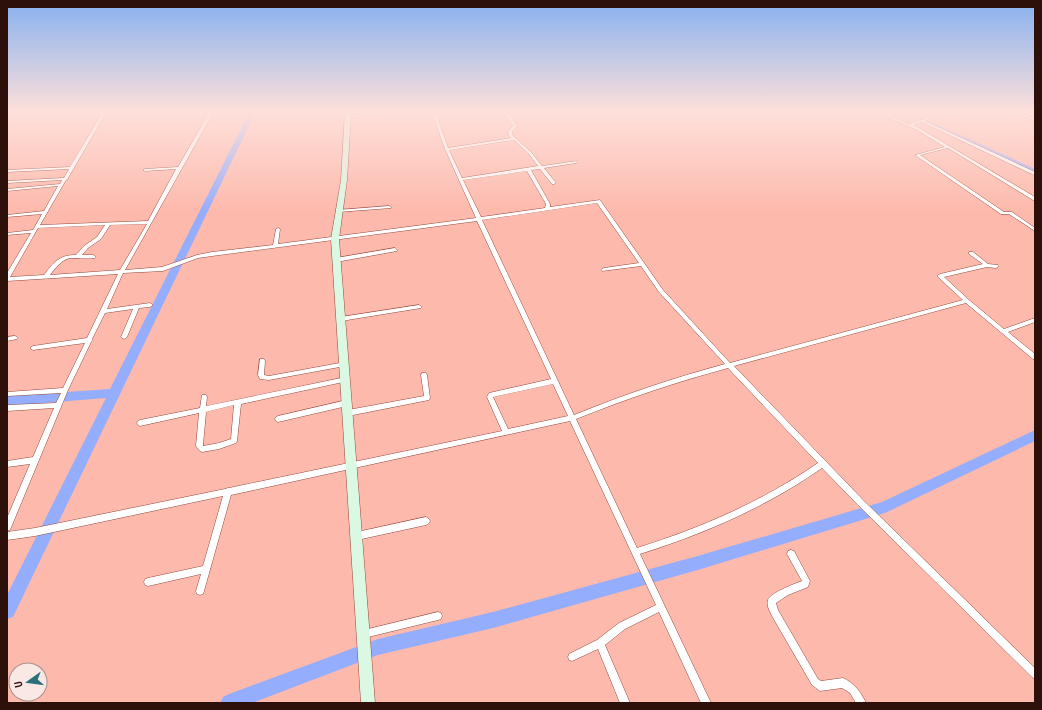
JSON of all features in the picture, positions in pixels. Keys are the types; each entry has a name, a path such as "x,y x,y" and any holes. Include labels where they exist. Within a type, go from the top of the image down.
{"street":[{"path":"7,278 85,146"},
{"path":"7,526 58,405 104,311 121,272 191,146"},
{"path":"346,146 344,180 338,211 335,239 364,636 366,702"},
{"path":"461,146 447,148 706,703"},
{"path":"522,146 530,153 554,183"},
{"path":"977,146 1035,174"},
{"path":"1035,199 948,147 917,155 1003,213 1010,213 1035,230"},
{"path":"462,179 576,162"},
{"path":"7,171 72,168"},
{"path":"145,170 178,168"},
{"path":"528,169 548,204 547,209"},
{"path":"7,182 66,179"},
{"path":"7,190 27,189 41,185 62,185"},
{"path":"7,278 163,270 197,257 479,219 598,201 661,291 728,364 822,464 1035,674"},
{"path":"338,211 389,207"},
{"path":"7,216 46,212"},
{"path":"7,234 36,229 150,222"},
{"path":"78,256 86,247 99,238 108,224"},
{"path":"275,246 278,229"},
{"path":"336,260 395,250"},
{"path":"971,253 987,265"},
{"path":"46,276 61,258 67,256 93,257"},
{"path":"604,270 642,264"},
{"path":"996,266 987,265 940,276 967,301 1035,356"},
{"path":"7,536 35,532 352,466 573,418 634,395 728,364 967,301"},
{"path":"104,311 150,305"},
{"path":"124,337 137,307"},
{"path":"341,319 419,307"},
{"path":"1004,331 1035,320"},
{"path":"7,339 15,338"},
{"path":"34,348 90,340"},
{"path":"262,361 261,375 265,378 344,364"},
{"path":"348,413 427,398 424,375"},
{"path":"140,423 346,379"},
{"path":"506,433 490,396 555,381"},
{"path":"7,394 64,392"},
{"path":"204,397 198,446 202,449 219,446 234,441 238,402"},
{"path":"278,419 347,403"},
{"path":"7,408 58,405"},
{"path":"7,464 34,460"},
{"path":"635,552 675,540 727,518 769,497 822,464"},
{"path":"200,591 228,491"},
{"path":"357,536 426,520"},
{"path":"791,554 806,581 805,584 784,592 772,601 775,612 815,682 820,686 843,683 849,686 861,703"},
{"path":"148,582 206,569"},
{"path":"572,657 600,643 622,626 660,607"},
{"path":"364,636 438,616"},
{"path":"600,643 625,703"}],"waterway":[{"path":"7,611 236,146"},
{"path":"981,146 1035,171"},
{"path":"7,401 114,393"},
{"path":"229,703 378,647 493,620 701,562 885,507 1035,435"}]}
